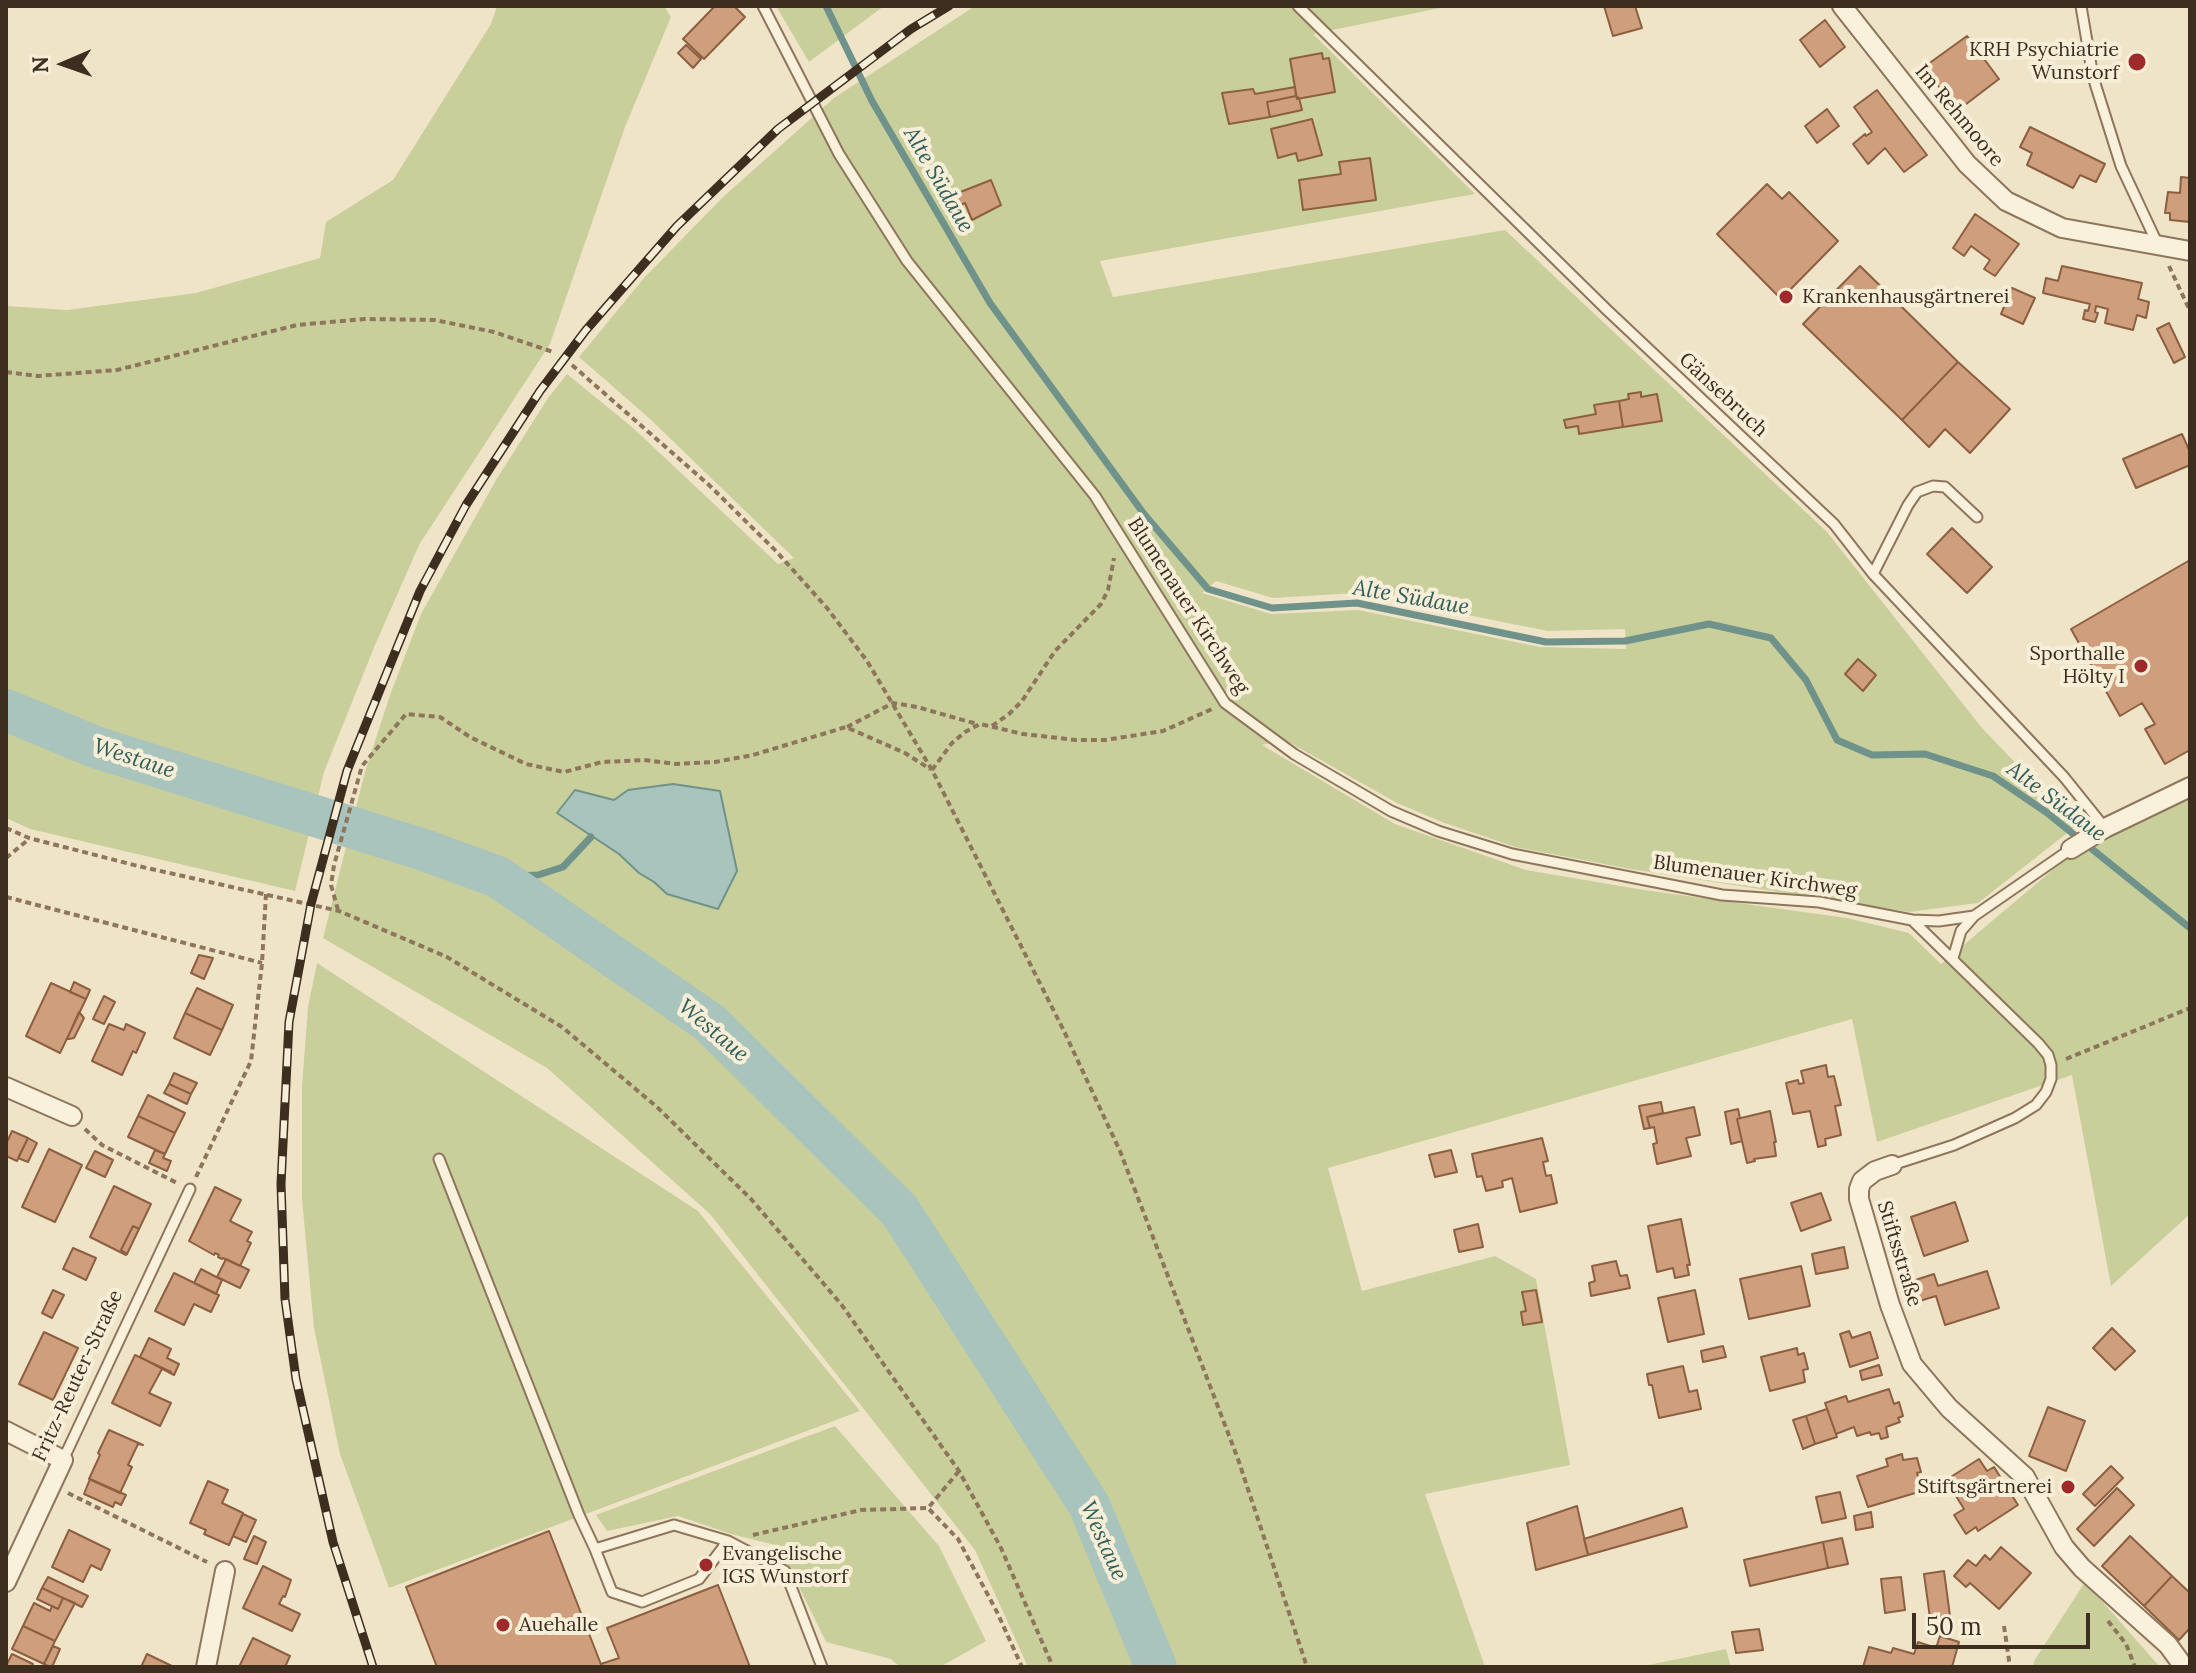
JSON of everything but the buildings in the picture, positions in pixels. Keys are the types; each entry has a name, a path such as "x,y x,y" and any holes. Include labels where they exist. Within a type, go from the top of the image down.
{"street":[{"name":"Im Rehmoore","path":"1842,6 1967,164 2006,201 2062,228 2190,251"},
{"path":"2071,849 2105,828 2190,787"},
{"path":"6,1087 72,1116"},
{"name":"Stiftsstraße","path":"1892,1165 1875,1171 1862,1181 1859,1199 1890,1305 1912,1364 1949,1408 2025,1477 2064,1547 2082,1568 2168,1645 2184,1667"},
{"path":"6,1431 63,1460"},
{"name":"Fritz-Reuter-Straße","path":"6,1582 63,1460"},
{"path":"206,1667 225,1571"}],"lane":[{"name":"Blumenauer Kirchweg","path":"763,6 839,154 907,261 1095,496 1225,703 1294,754 1391,811 1438,831 1512,854 1722,895 1819,902 1912,920 1939,921 1974,916"},
{"name":"Gänsebruch","path":"1298,6 1606,309 1834,524 1873,574 2064,777 2105,828"},
{"path":"2081,6 2093,77 2117,151 2158,246"},
{"path":"1873,574 1917,492 1933,486 1945,487 1977,517"},
{"path":"1953,958 1961,931 1974,916 2071,849"},
{"path":"1912,920 2038,1043 2048,1055 2051,1065"},
{"name":"Stiftsstraße","path":"1892,1165 1954,1145 2015,1118 2036,1105 2051,1079 2051,1065"},
{"path":"439,1159 612,1592 642,1602 699,1579 728,1541"},
{"name":"Fritz-Reuter-Straße","path":"63,1460 190,1189"},
{"path":"595,1549 674,1525 728,1541 785,1571 822,1667"}],"path":[{"path":"2158,246 2190,311"},
{"path":"6,372 37,376 117,370 297,325 365,319 435,320 494,332 553,352"},
{"path":"572,365 709,485 776,551 827,608 867,661 932,770 1063,1029 1120,1151 1238,1459 1307,1667"},
{"path":"992,726 1022,701 1055,651 1101,604 1108,590 1117,532"},
{"path":"339,911 331,885 334,865 362,766 406,714 440,717 470,737 526,764 564,772 602,762 644,760 676,764 715,762 753,755 846,727 893,703 1023,734 1105,740 1163,731 1225,703"},
{"path":"932,770 952,743 980,724"},
{"path":"846,727 905,753 932,770"},
{"path":"6,828 29,838 138,866 339,911 447,957 562,1027 657,1107 751,1199 841,1304 959,1471 1001,1548 1053,1667"},
{"path":"6,858 29,838"},
{"path":"72,1116 102,1145 190,1189 251,1061 266,894"},
{"path":"6,897 262,963"},
{"path":"2051,1065 2190,1008"},
{"path":"928,1508 959,1471"},
{"path":"52,1485 225,1571"},
{"path":"728,1541 861,1510 928,1508 958,1539 1022,1667"},
{"path":"2004,1626 2010,1667"}],"green space":[{"path":"497,6 664,6 671,17 625,127 550,344 419,545 375,645 324,772 295,891 30,829 6,818 6,306 67,310 196,293 320,258 326,222 393,180 491,24"},
{"path":"776,6 884,6 809,62"},
{"path":"975,6 1450,6 1313,34 1475,194 1100,261 1113,297 1505,230 1827,532 1982,728 2076,826 1978,903 1909,912 1630,869 1515,847 1397,803 1285,740 1262,745 1395,824 1526,870 1847,918 1909,933 1941,964 2081,846 2190,793 2190,1214 2111,1286 2072,1075 1877,1142 1852,1019 1328,1168 1362,1291 1495,1256 1536,1279 1570,1465 1425,1494 1485,1667 1028,1667 975,1550 710,1214 547,1068 323,938 365,772 421,614 496,480 548,398 567,374 632,427 778,564 794,558 650,419 579,357 644,278 722,198 834,98","holes":["1216,581 1273,598 1357,593 1548,631 1625,629 1626,649 1540,647 1358,610 1271,614 1202,593"]},
{"path":"317,963 698,1211 860,1411 389,1588 340,1454 314,1328 302,1199 302,1086 308,1007"},
{"path":"835,1426 939,1546 986,1641 940,1667 900,1667 891,1659 826,1642 779,1546 678,1516 607,1531 596,1515"},
{"path":"2085,1582 2160,1667 2033,1667"},
{"path":"1726,1649 1731,1667 1639,1667"}],"water":[{"path":"673,784 720,791 737,871 718,909 667,894 619,854 557,813 575,790 614,800 628,790"}],"waterway":[{"name":"Alte Südaue","path":"826,6 872,101 990,303 1144,514 1208,589 1272,608 1357,603 1546,642 1625,641 1709,624 1771,638 1806,680 1837,740 1872,755 1925,754 1993,776 2046,812 2190,928"},
{"name":"Westaue","path":"6,710 95,747 424,850 498,877 710,1023 900,1211 1089,1505 1156,1667"},
{"path":"498,877 538,875 563,867 591,837"}],"railway":[{"path":"373,1667 333,1542 296,1379 285,1299 281,1184 289,1022 311,904 347,771 420,591 466,505 540,391 586,330 677,226 778,129 911,29 949,6"}],"place":[{"name":"KRH Psychiatrie Wunstorf","path":"2137,62"},
{"name":"Krankenhausgärtnerei","path":"1786,297"},
{"name":"Sporthalle Hölty I","path":"2141,666"},
{"name":"Stiftsgärtnerei","path":"2068,1487"},
{"name":"Evangelische IGS Wunstorf","path":"706,1565"},
{"name":"Auehalle","path":"503,1625"}]}
